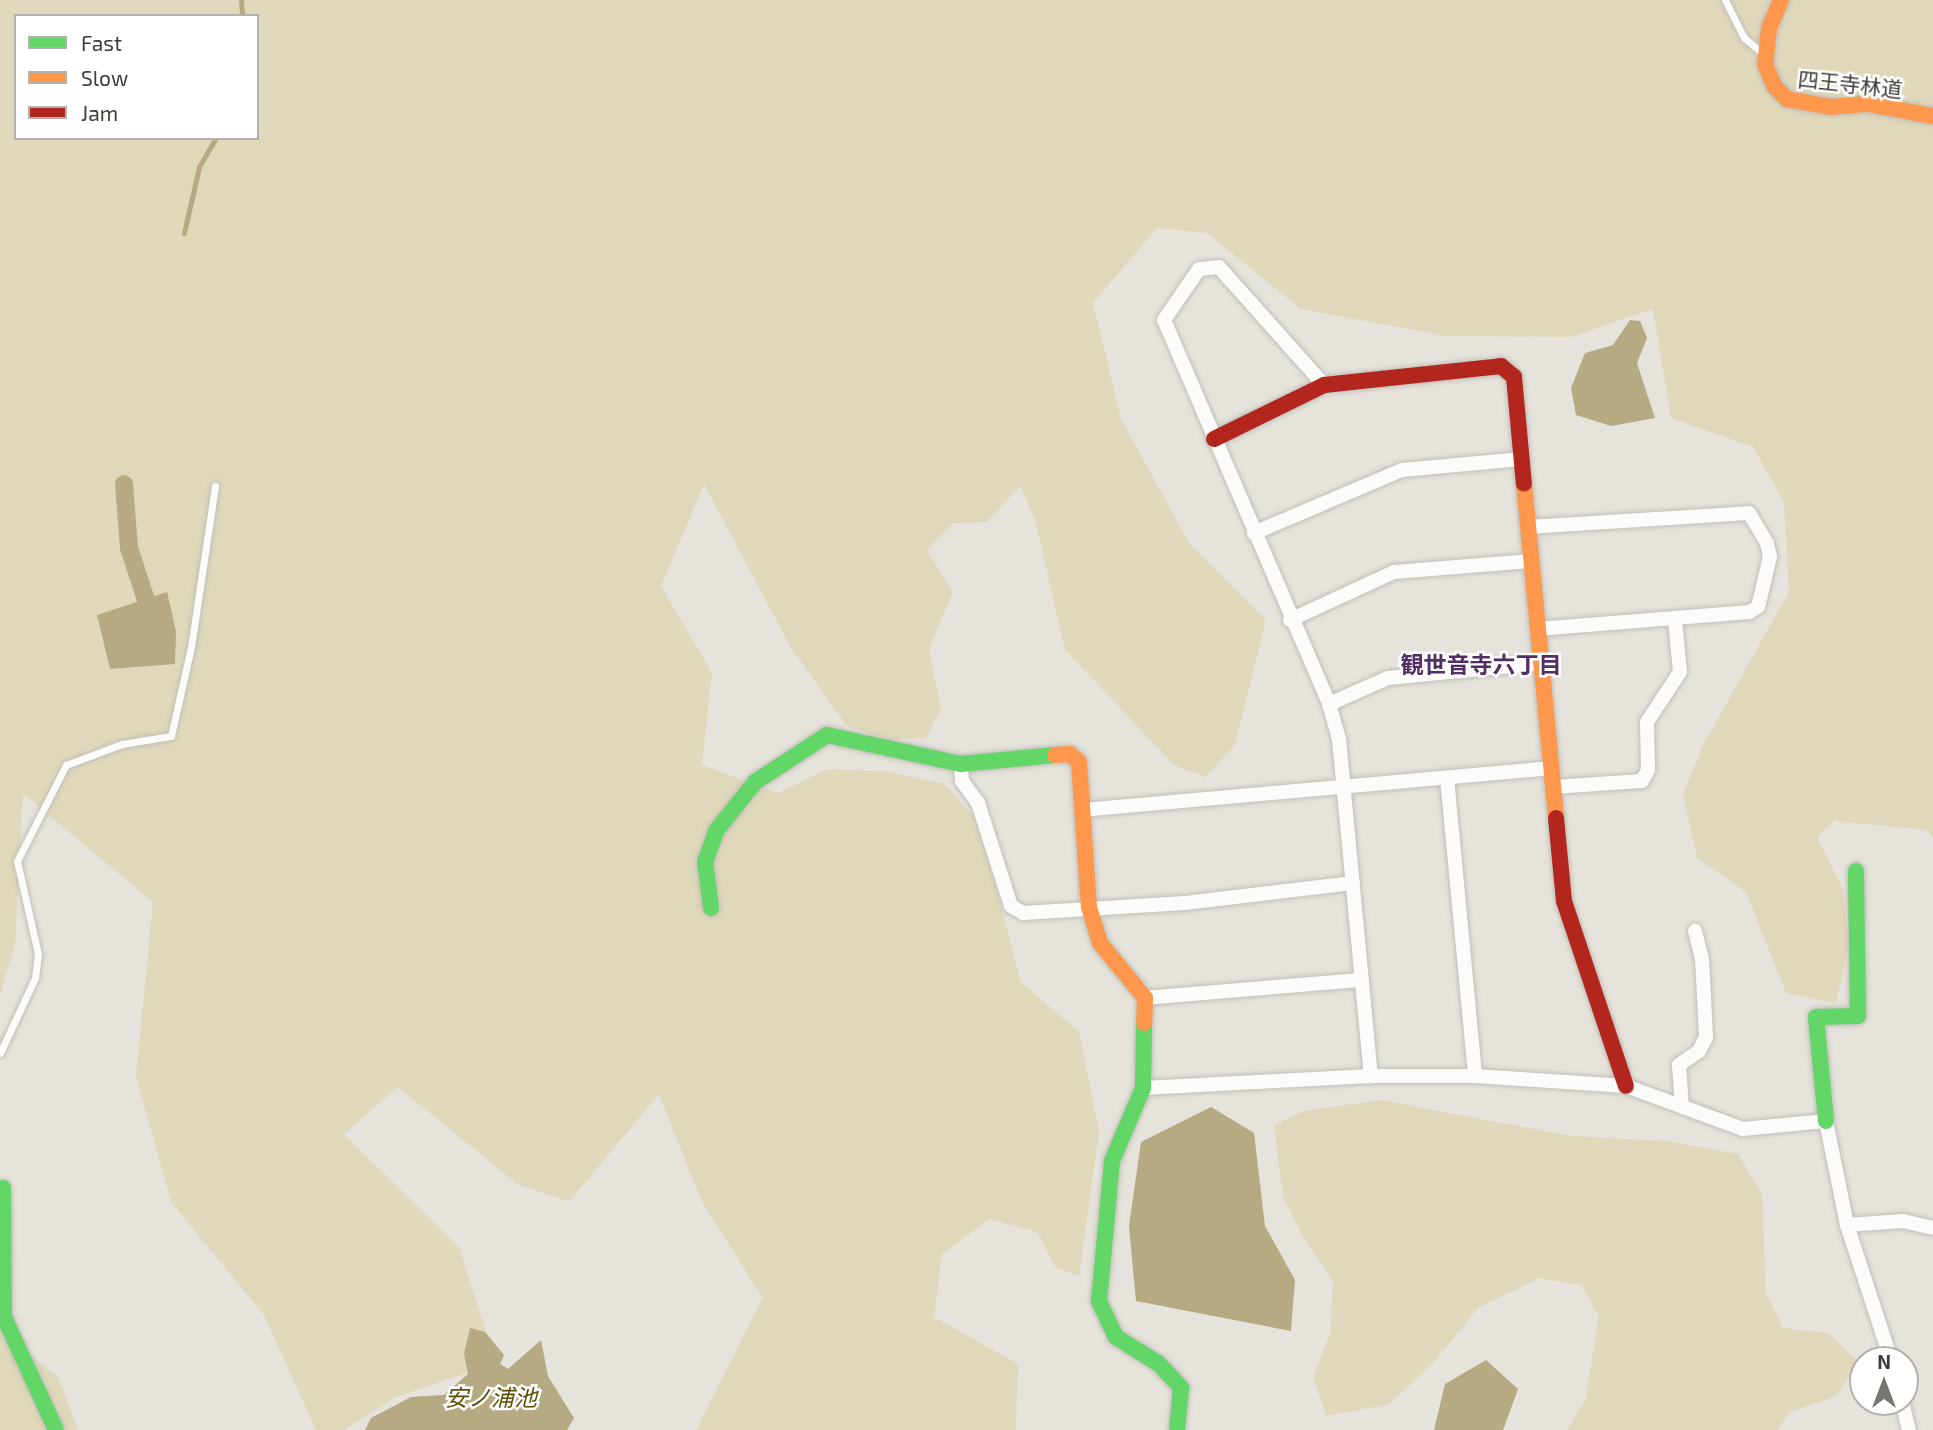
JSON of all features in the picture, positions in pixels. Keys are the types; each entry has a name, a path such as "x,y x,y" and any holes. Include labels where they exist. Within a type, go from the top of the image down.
{"street":[{"path":"1765,54 1769,28 1781,0"},
{"name":"四王寺林道","path":"1765,54 1768,74 1787,99 1831,107 1868,104 1933,116"},
{"path":"1324,385 1219,267 1206,265 1164,320 1290,620 1329,704 1346,789 1371,1076"},
{"path":"1214,439 1324,385 1501,366 1514,377 1564,901 1626,1086"},
{"path":"1254,533 1402,470 1521,459"},
{"path":"1528,527 1749,513 1767,543 1770,557 1758,607 1675,620 1538,629"},
{"path":"1290,620 1394,572 1531,561"},
{"path":"1553,787 1642,780 1648,770 1647,722 1679,672 1675,620"},
{"path":"1329,704 1388,678 1541,663"},
{"path":"711,908 705,862 716,831 755,782 827,735 961,764 1070,754 1079,762 1089,907 1100,943 1145,998 1143,1088 1113,1153 1100,1301 1116,1337 1166,1369 1181,1388 1177,1430"},
{"path":"961,764 962,781 978,803 1011,906 1023,913 1185,902 1353,883"},
{"path":"1082,810 1346,789 1551,768"},
{"path":"1447,778 1475,1076"},
{"path":"1856,871 1858,1016 1816,1017 1826,1121 1847,1225 1886,1346"},
{"path":"1682,1107 1679,1065 1699,1051 1706,1037 1702,959 1695,930"},
{"path":"1145,998 1361,980"},
{"path":"1143,1088 1371,1076 1475,1076 1626,1086 1743,1129 1826,1121"},
{"path":"2,1185 4,1317 56,1430"},
{"path":"1847,1225 1903,1221 1933,1228"}],"lane":[{"path":"1725,0 1744,38 1765,54"},
{"path":"0,1053 35,978 38,954 17,861 66,765 122,744 171,736 191,647 215,486"}],"shaded area":[{"path":"0,0 1933,0 1933,838 1927,830 1834,821 1817,837 1844,892 1848,948 1836,1003 1786,993 1746,892 1697,858 1683,795 1702,747 1789,592 1784,502 1753,447 1671,418 1653,309 1571,337 1446,336 1301,309 1207,233 1157,228 1093,303 1121,419 1189,543 1266,620 1235,745 1205,777 1174,765 1065,650 1035,519 1020,486 987,522 953,523 927,550 953,592 929,649 941,709 926,738 888,740 846,725 791,648 704,484 661,586 712,673 702,765 778,793 828,769 884,771 945,784 978,821 1021,982 1079,1032 1099,1132 1079,1276 1056,1268 1037,1232 989,1219 942,1254 934,1317 1018,1364 1016,1430 696,1430 763,1298 702,1202 659,1094 569,1202 517,1184 398,1087 344,1134 459,1247 496,1363 396,1397 344,1430 316,1430 264,1315 171,1202 136,1076 153,902 23,794 15,944 0,995"},
{"path":"1381,1100 1571,1136 1666,1141 1738,1154 1762,1195 1766,1293 1783,1328 1828,1333 1849,1353 1849,1378 1834,1397 1790,1412 1777,1430 1567,1430 1585,1401 1599,1316 1581,1285 1539,1278 1478,1308 1432,1364 1390,1404 1326,1416 1313,1377 1330,1334 1333,1280 1304,1239 1283,1197 1274,1125 1304,1111"},
{"path":"0,1332 58,1377 78,1430 0,1430"}],"water":[{"path":"1630,320 1640,321 1647,338 1637,363 1655,418 1611,426 1576,415 1571,388 1585,353 1613,345"},
{"path":"167,592 176,631 175,664 110,669 97,615"},
{"path":"1211,1107 1254,1133 1265,1226 1295,1280 1291,1331 1136,1301 1129,1226 1141,1142"},
{"name":"安ノ浦池","path":"470,1328 485,1332 504,1355 500,1364 508,1369 541,1340 548,1376 574,1418 567,1430 365,1430 371,1418 411,1397 444,1395 468,1374 464,1354"},
{"path":"1486,1360 1518,1389 1503,1430 1434,1430 1445,1384"}],"waterway":[{"path":"241,0 242,14"},
{"path":"184,233 199,167 215,140"},
{"path":"124,484 129,548 146,600"}],"traffic: fast":[{"path":"711,908 705,862 716,831 755,782 827,735 961,764 1055,755"},
{"path":"1826,1121 1816,1017 1858,1016 1856,871"},
{"path":"1144,1023 1143,1088 1112,1161 1099,1301 1116,1337 1159,1364 1181,1388 1177,1430"},
{"path":"3,1188 4,1317 56,1430"}],"traffic: slow":[{"path":"1781,0 1769,28 1765,64 1775,87 1787,99 1831,107 1868,104 1933,116"},
{"path":"1524,484 1556,818"},
{"path":"1055,755 1070,754 1079,762 1089,907 1100,943 1145,998 1144,1023"}],"traffic: jam":[{"path":"1214,439 1324,385 1501,366 1514,377 1524,484"},
{"path":"1556,818 1564,901 1626,1086"}],"district":[{"name":"観世音寺六丁目","path":"1481,664"}]}
